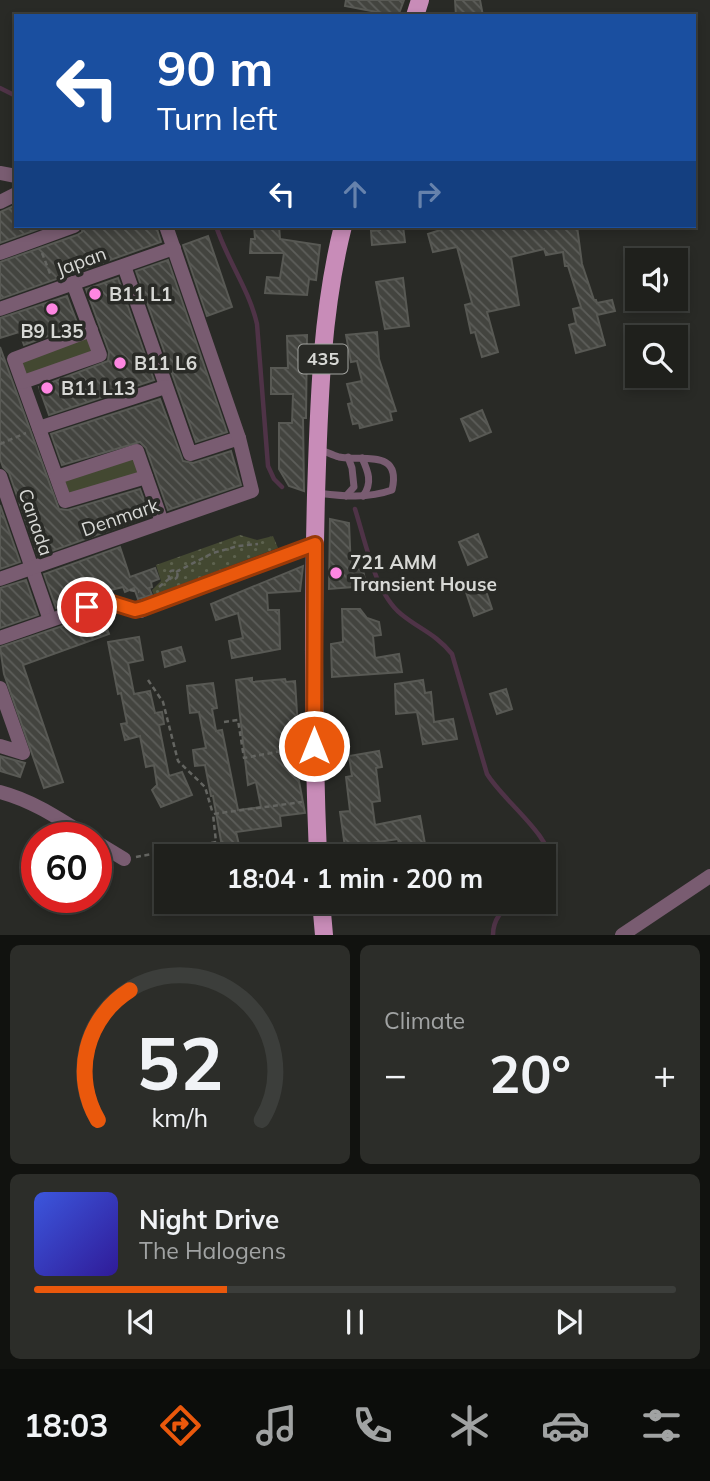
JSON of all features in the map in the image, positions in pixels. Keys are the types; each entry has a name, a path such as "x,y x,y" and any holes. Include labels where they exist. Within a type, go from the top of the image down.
{"main road":[{"name":"435","path":"318,844 314,746 317,449 325,327 334,262 342,228"},
{"path":"322,914 324,935"}],"street":[{"path":"0,253 70,228"},
{"path":"124,265 190,454 239,438 167,228"},
{"name":"Japan","path":"0,309 174,248"},
{"path":"23,382 100,355 73,283"},
{"path":"91,330 13,359 65,501 146,477"},
{"path":"39,428 165,387"},
{"name":"Denmark","path":"0,579 253,491 239,438"},
{"path":"57,477 137,451 162,522"},
{"name":"Canada","path":"0,477 50,620"},
{"path":"0,638 106,601 135,610 149,611 171,599 315,544"},
{"path":"0,688 23,753 0,746"},
{"path":"0,792 22,798 65,822"},
{"path":"112,852 124,859"},
{"path":"622,935 710,876"}],"lane":[{"path":"316,499 377,495 392,489 394,481 391,467 382,459 340,457 317,449"},
{"path":"346,496 354,487 348,457"},
{"path":"362,458 370,482 363,496"}],"path":[{"path":"37,240 56,290"},
{"path":"0,444 39,428"},
{"path":"155,589 170,578 176,578 176,572 203,558 238,546 258,544"},
{"path":"130,590 144,592"},
{"path":"124,859 216,842 213,814 205,787 178,761 163,702 148,680"},
{"path":"224,722 239,720 244,758 314,746"},
{"path":"213,814 316,800"}],"green space":[{"path":"91,330 100,355 23,382 14,359"},
{"path":"137,451 146,477 65,501 57,477"},
{"path":"240,535 257,540 273,536 278,548 154,595 152,590 161,581 156,565"}],"building":[{"path":"346,0 404,0 399,14 345,6"},
{"path":"455,0 480,0 483,14 456,14"},
{"path":"14,206 14,228 41,228 0,243 0,212"},
{"path":"83,228 157,228 161,242 0,299 0,262 82,232"},
{"path":"254,228 279,228 280,239 320,245 316,280 309,279 307,295 265,293 267,277 280,278 284,253 250,253 251,239 255,239"},
{"path":"403,228 405,242 372,245 371,231"},
{"path":"447,228 577,228 582,264 594,300 597,303 612,300 615,311 597,315 605,345 576,353 569,325 576,323 573,309 581,307 568,266 565,266 563,252 546,255 544,249 511,257 519,305 487,312 498,352 482,357 475,332 471,333 465,305 472,303 457,247 433,252 428,234"},
{"path":"208,236 232,307 207,316 183,245"},
{"path":"168,260 227,432 196,442 136,271"},
{"path":"118,278 154,380 49,415 39,387 108,361 109,352 86,289"},
{"path":"403,278 409,326 385,329 376,282"},
{"path":"67,296 78,325 24,345 19,332 0,338 0,318"},
{"path":"377,332 379,359 396,411 390,412 392,420 360,428 359,423 353,424 348,404 352,403 347,384 362,381 357,361 351,362 346,335"},
{"path":"307,335 306,418 303,418 304,491 289,486 279,469 279,423 292,423 293,394 271,394 271,368 288,368 287,336"},
{"path":"0,347 59,509 68,510 140,489 150,516 38,556 9,473 0,459"},
{"path":"160,399 183,461 193,463 231,451 241,485 168,510 146,448 140,442 62,465 51,434"},
{"path":"482,410 491,432 470,441 461,419"},
{"path":"0,505 20,562 0,569"},
{"path":"330,519 349,523 351,570 363,569 366,586 329,589"},
{"path":"478,534 487,557 468,565 459,542"},
{"path":"120,547 130,577 155,568 159,579 151,582 152,587 149,588 152,595 138,599 134,588 125,592 123,587 56,608 44,574"},
{"path":"303,566 300,591 267,593 268,610 279,610 280,649 232,658 229,641 243,638 238,613 216,620 211,604"},
{"path":"482,579 492,609 474,616 464,586"},
{"path":"26,580 38,615 0,628 0,588"},
{"path":"342,609 360,609 367,618 379,622 381,635 373,636 375,658 399,654 402,672 332,677 331,644 343,642"},
{"path":"101,613 109,634 23,665 63,782 44,788 4,674 0,647"},
{"path":"139,637 143,660 128,663 134,694 150,691 155,713 162,712 164,724 159,725 169,776 182,772 192,795 161,807 152,790 157,785 154,765 146,767 140,736 125,740 121,724 127,723 121,693 118,694 108,642"},
{"path":"181,647 185,661 165,667 162,652"},
{"path":"252,678 252,682 285,679 286,682 295,681 299,744 292,744 305,813 280,816 281,826 236,832 239,844 222,844 205,765 195,766 193,750 206,748 199,712 190,713 187,686 213,683 217,708 212,709 216,731 222,730 238,810 261,807 256,782 248,785 236,680"},
{"path":"423,680 425,693 431,692 434,722 453,719 457,739 423,744 417,712 396,714 395,684"},
{"path":"506,689 512,709 497,714 490,694"},
{"path":"379,751 382,767 376,768 380,801 372,802 375,825 420,816 425,844 399,844 398,839 345,844 340,812 350,811 346,777 352,776 349,756"},
{"path":"0,756 25,763 20,777 0,771"}],"waterway":[{"path":"0,88 14,95"},
{"path":"217,228 249,299 257,324 268,466 274,479 282,487"},
{"path":"355,509 372,565 384,593 401,614 440,641 452,654 487,774 544,844"},
{"path":"493,935 500,914"}],"place":[{"name":"B11 L1","path":"95,294"},
{"name":"B9 L35","path":"52,309"},
{"name":"B11 L6","path":"120,363"},
{"name":"B11 L13","path":"47,388"},
{"name":"721 AMM Transient House","path":"336,573"}],"route":[{"path":"87,607 106,601 135,610 143,608 315,544 314,746"}]}
